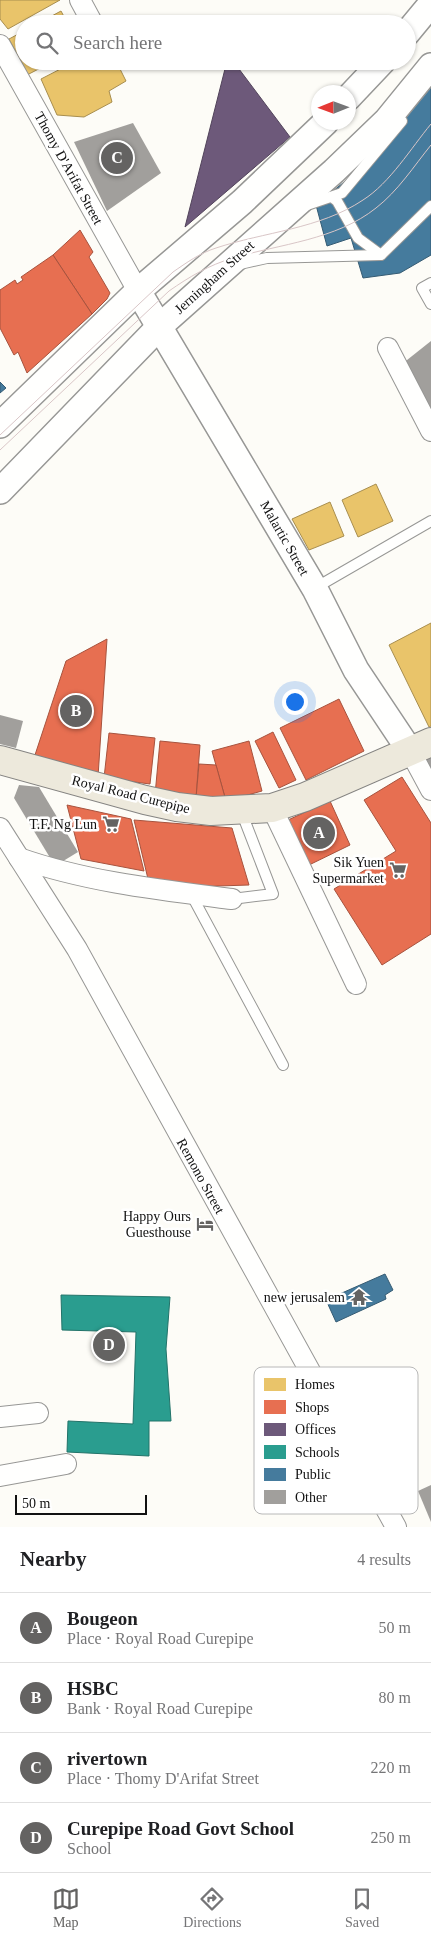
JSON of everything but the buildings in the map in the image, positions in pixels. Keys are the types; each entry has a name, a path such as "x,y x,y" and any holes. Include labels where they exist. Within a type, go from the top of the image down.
{"main road":[{"name":"Royal Road Curepipe","path":"0,760 177,807 211,811 272,808 305,797 420,747"}],"street":[{"path":"80,0 88,15"},
{"path":"416,22 431,4"},
{"name":"Thomy D'Arifat Street","path":"0,45 138,290"},
{"name":"Jerningham Street","path":"0,491 160,326 334,171 387,120 431,66"},
{"path":"356,90 374,70"},
{"path":"0,425 138,290 242,202 318,130"},
{"name":"Malartic Street","path":"138,290 315,589 356,670 420,747"},
{"path":"388,348 431,431"},
{"path":"420,747 431,790"},
{"path":"272,808 356,984"},
{"name":"Remono Street","path":"0,828 77,949 308,1367"},
{"path":"19,858 52,870 169,891 232,898"},
{"path":"0,1417 38,1413"},
{"path":"0,1476 66,1464"},
{"name":"Remono Street","path":"389,1514 396,1527"}],"lane":[{"path":"288,212 342,193 407,115"},
{"path":"332,197 337,201 358,238 381,255"},
{"path":"226,266 267,258 381,255 431,206"},
{"path":"431,283 422,288 431,304"},
{"path":"315,589 431,521"},
{"path":"232,898 273,894 240,810"},
{"path":"191,894 283,1065"}],"tram line":[{"path":"0,435 173,272 193,258 210,250 310,224 346,210 373,193 382,184 400,165 431,124"},
{"path":"0,450 169,291 216,264 251,253 307,240 360,219 391,194 431,145"}],"place":[{"name":"rivertown","path":"117,158"},
{"name":"HSBC","path":"76,711"},
{"name":"T.F. Ng Lun","path":"111,824"},
{"name":"Bougeon","path":"319,833"},
{"name":"Sik Yuen Supermarket","path":"398,870"},
{"name":"Happy Ours Guesthouse","path":"205,1224"},
{"name":"new jerusalem","path":"359,1297"},
{"name":"Curepipe Road Govt School","path":"109,1345"}]}
